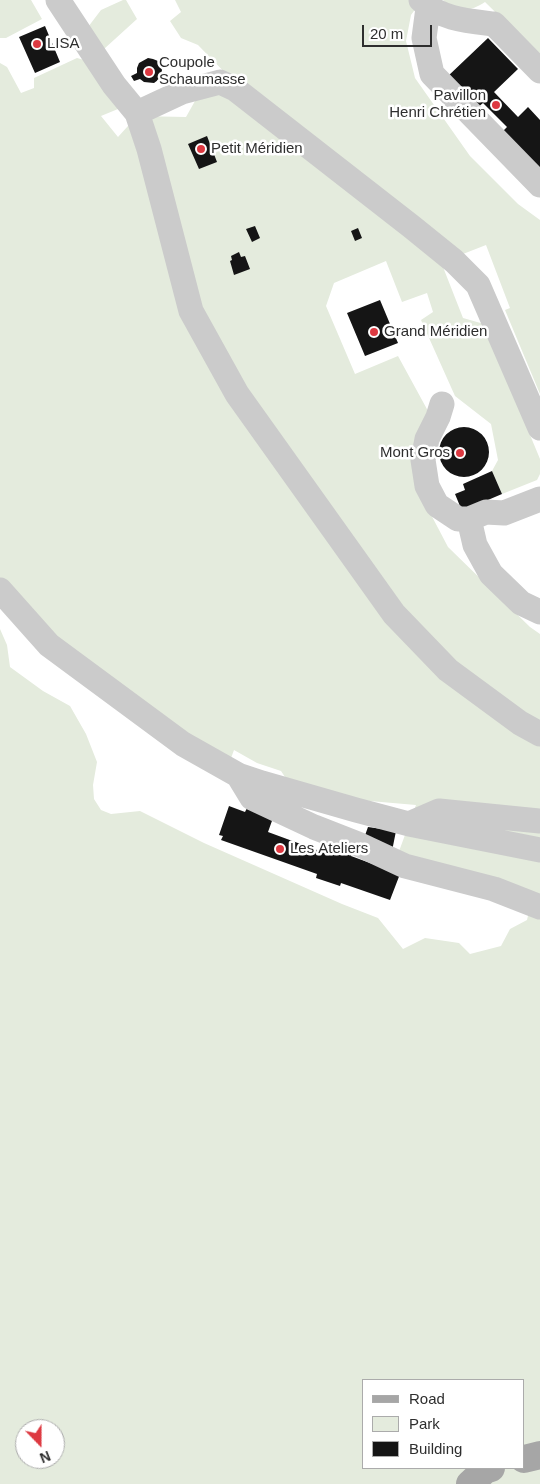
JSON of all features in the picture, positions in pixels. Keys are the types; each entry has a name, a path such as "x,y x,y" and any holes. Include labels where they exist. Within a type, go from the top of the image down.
{"main road":[{"path":"525,1459 540,1455"},
{"path":"470,1484 488,1469"}],"lane":[{"path":"58,0 114,85 137,113 149,149 191,311 237,394 394,614 448,670 520,723 540,734"},
{"path":"540,71 494,24 463,21 424,4 424,38 432,74 540,185"},
{"path":"137,113 182,92 220,82 235,89 412,227 454,261 478,285 540,428"},
{"path":"442,404 427,439 423,460 427,486 438,505 458,519 469,520 486,512 504,513 540,499"},
{"path":"469,520 475,545 491,574 521,603 540,612"},
{"path":"0,590 49,645 183,744 238,775 337,805 409,824 540,850"},
{"path":"238,775 252,798 314,827 360,845 405,866 494,888 540,907"},
{"path":"409,824 439,811 540,821"}],"green space":[{"path":"0,0 31,0 42,19 6,38 0,38"},
{"path":"126,0 137,19 104,49 118,109 101,116 118,137 137,116 186,117 195,101 233,81 198,45 181,38 170,21 181,12 175,0 422,0 411,15 406,41 415,78 470,156 518,204 540,220 540,394 505,310 510,308 486,245 463,254 443,267 463,318 484,324 540,459 540,474 537,480 502,494 492,471 498,460 491,424 455,396 421,320 433,312 427,293 402,302 386,261 334,283 326,306 355,374 398,356 428,411 427,507 448,547 530,627 540,634 540,1484 0,1484 0,629 7,645 10,667 43,691 70,706 86,734 97,762 93,785 94,799 101,810 111,814 140,811 204,843 378,918 403,949 425,938 459,943 470,954 501,946 510,929 527,920 531,903 398,854 416,805 358,800 289,783 281,771 257,763 234,750 224,777 0,603 0,63 7,67 21,93 34,88 34,78 77,58 95,63 85,31 101,10"},
{"path":"443,0 540,0 540,56 485,2 474,8 464,10 453,7"}],"building":[{"name":"LISA","path":"45,26 60,62 35,73 19,37"},
{"name":"Pavillon Henri Chrétien","path":"488,38 518,69 494,92 518,117 528,107 540,120 540,168 501,133 507,127 483,103 477,108 447,77"},
{"name":"Coupole Schaumasse","path":"148,58 158,61 162,70 158,80 154,83 144,82 140,79 134,81 131,76 137,73 139,63"},
{"name":"Petit Méridien","path":"207,136 217,162 199,169 188,144"},
{"path":"255,226 260,238 252,242 246,229"},
{"path":"358,228 362,238 355,241 351,231"},
{"path":"239,252 241,257 245,256 250,269 234,275 230,261 232,260 231,256"},
{"name":"Grand Méridien","path":"380,300 398,343 365,356 347,313"},
{"path":"464,427 478,431 485,438 489,452 485,466 478,473 464,477 450,473 443,466 439,452 443,438 450,431"},
{"path":"492,471 502,494 462,511 455,494 465,490 463,484"},
{"name":"Les Ateliers","path":"229,806 245,812 247,808 273,818 268,832 325,853 330,839 354,848 351,856 400,874 390,900 341,883 340,886 316,878 317,874 221,840 223,836 219,835"},
{"path":"368,827 396,831 392,851 363,841"}],"place":[{"name":"LISA","path":"37,44"},
{"name":"Coupole Schaumasse","path":"149,72"},
{"name":"Pavillon Henri Chrétien","path":"496,105"},
{"name":"Petit Méridien","path":"201,149"},
{"name":"Grand Méridien","path":"374,332"},
{"name":"Mont Gros","path":"460,453"},
{"name":"Les Ateliers","path":"280,849"}]}
